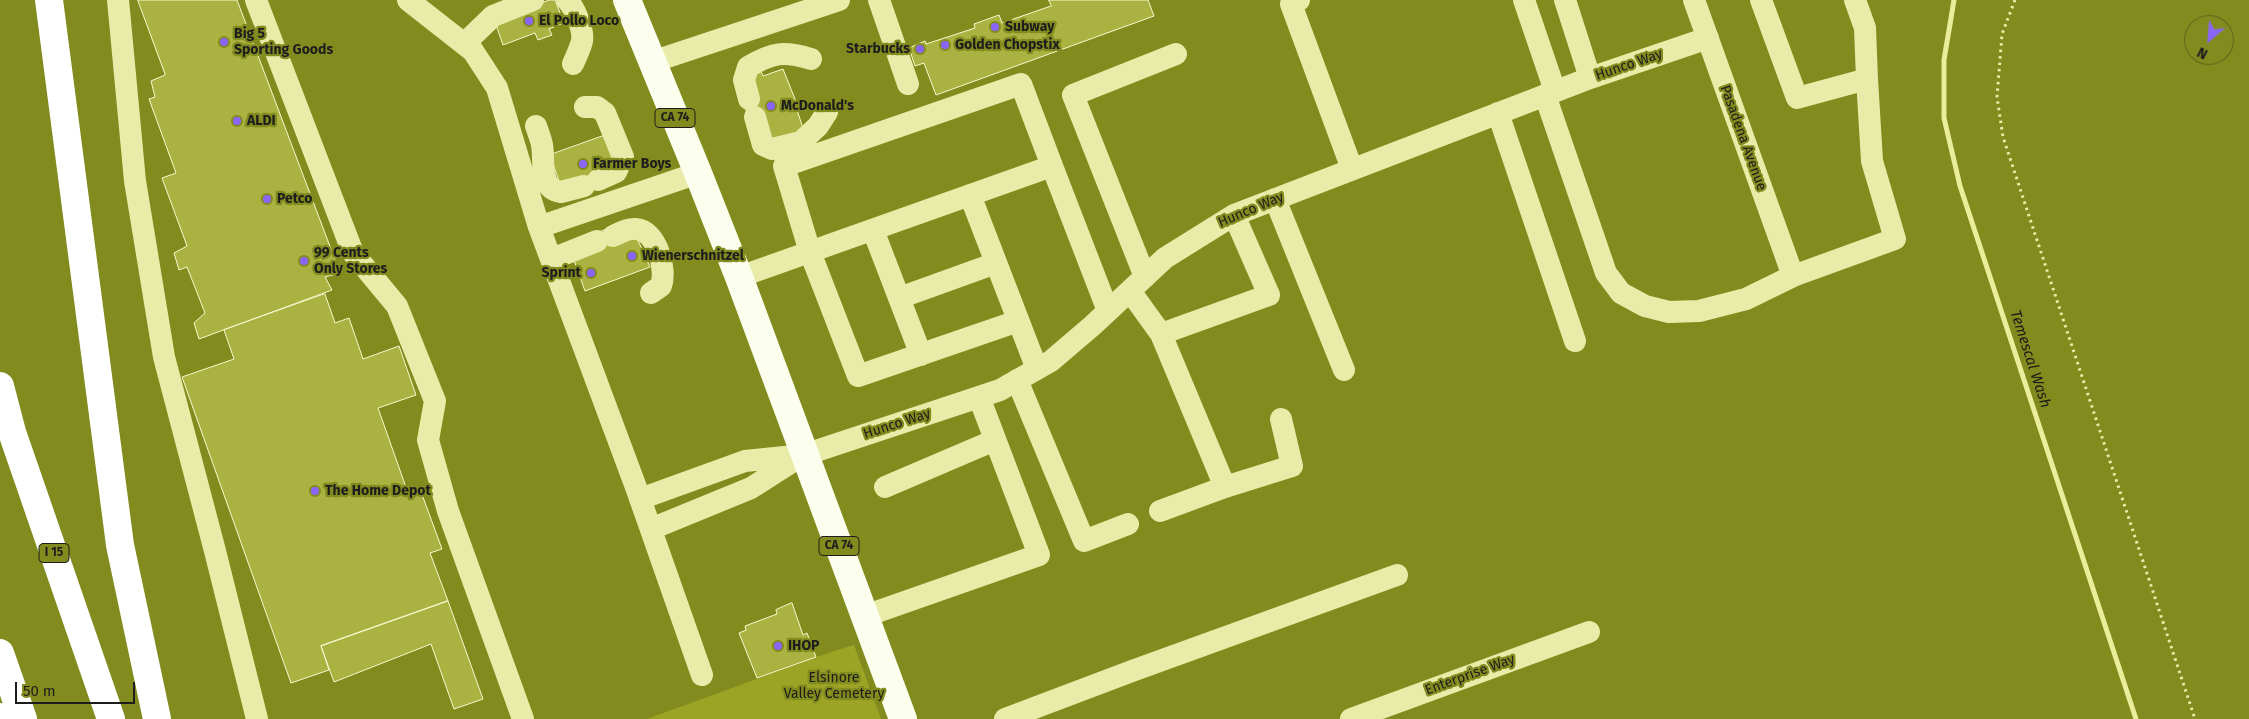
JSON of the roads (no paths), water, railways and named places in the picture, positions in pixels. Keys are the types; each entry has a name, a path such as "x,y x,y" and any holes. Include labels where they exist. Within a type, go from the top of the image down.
{"highway":[{"path":"48,0 120,545 156,719"},
{"name":"I 15","path":"0,386 12,432 110,719"},
{"path":"0,654 23,719"}],"main road":[{"name":"CA 74","path":"627,0 698,172 739,278 903,719"}],"street":[{"path":"118,0 135,181 164,357 257,719"},
{"path":"256,0 353,254 398,306 435,401 428,440 448,511 523,719"},
{"path":"408,0 424,8 473,51 497,88 539,227 651,529 702,675"},
{"path":"464,44 493,16 533,0"},
{"path":"567,0 572,5 582,32 582,41 574,64"},
{"path":"652,62 840,0"},
{"path":"878,0 908,84"},
{"path":"1299,0 1291,4 1352,169"},
{"path":"1524,0 1550,93 1606,273 1621,293 1645,306 1669,312 1699,311 1746,299 1793,276 1896,239 1872,161 1865,28 1856,0"},
{"path":"1564,0 1590,78"},
{"name":"Pasadena Avenue","path":"1694,0 1793,276"},
{"path":"1761,0 1797,98 1867,79"},
{"name":"Hunco Way","path":"640,499 745,461 804,454 1000,390 1051,361 1165,258 1234,215 1590,78 1708,38"},
{"path":"811,59 790,53 764,58 748,67 744,80 764,145 772,149 801,142 818,126 827,112"},
{"path":"1176,54 1073,95 1137,284 1161,334 1225,487"},
{"path":"1018,321 858,376 810,252 784,166 1020,84 1108,311"},
{"path":"536,126 543,146 543,171 551,187 561,192 591,183 616,172 623,157 605,113 597,108 585,107"},
{"path":"1498,113 1575,341"},
{"path":"739,278 1052,166"},
{"path":"539,227 698,172"},
{"path":"970,196 1037,369"},
{"path":"1275,199 1344,370"},
{"path":"1161,334 1268,295 1234,215"},
{"path":"552,259 638,229 652,238 664,268 661,286 651,294"},
{"path":"873,230 921,354"},
{"path":"899,298 996,263"},
{"path":"1017,380 1084,541 1128,524"},
{"path":"870,627 1039,556 979,397"},
{"path":"1160,511 1225,487 1292,466 1281,419"},
{"path":"885,487 995,440"},
{"name":"Hunco Way","path":"651,529 751,488 804,454"},
{"path":"1005,719 1397,575"},
{"name":"Enterprise Way","path":"1351,719 1589,632"}],"waterway":[{"name":"Temescal Wash","path":"1954,0 1944,60 1944,118 1960,186 2136,719"}],"place":[{"name":"El Pollo Loco","path":"529,21"},
{"name":"Subway","path":"995,27"},
{"name":"Big 5 Sporting Goods","path":"224,42"},
{"name":"Golden Chopstix","path":"945,45"},
{"name":"Starbucks","path":"920,49"},
{"name":"McDonald's","path":"771,106"},
{"name":"ALDI","path":"237,121"},
{"name":"Farmer Boys","path":"583,164"},
{"name":"Petco","path":"267,199"},
{"name":"Wienerschnitzel","path":"632,256"},
{"name":"99 Cents Only Stores","path":"304,261"},
{"name":"Sprint","path":"591,273"},
{"name":"The Home Depot","path":"315,491"},
{"name":"IHOP","path":"778,646"}],"park label":[{"name":"Elsinore Valley Cemetery","path":"834,686"}]}
